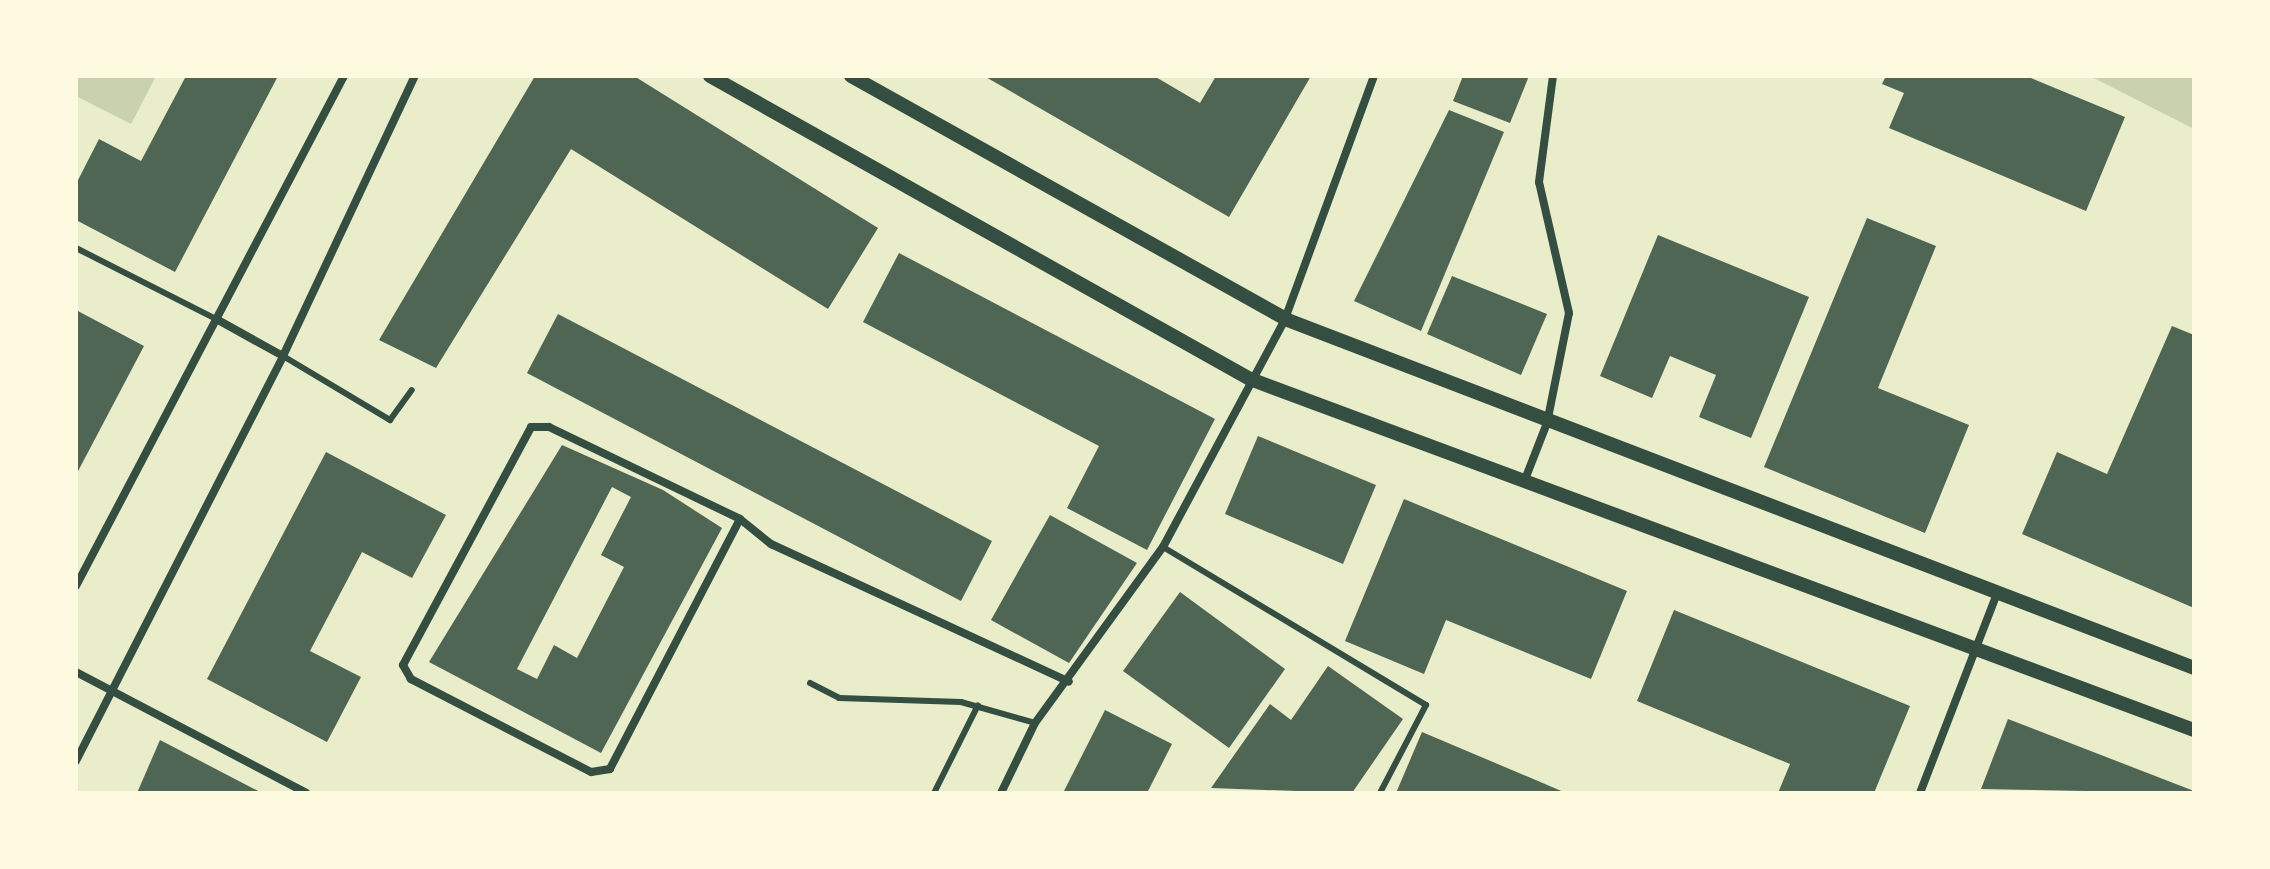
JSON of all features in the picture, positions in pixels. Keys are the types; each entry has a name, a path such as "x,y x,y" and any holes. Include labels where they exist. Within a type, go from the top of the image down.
{"street":[{"path":"76,586 344,76"},
{"path":"76,761 283,356 415,76"},
{"path":"710,76 1250,379 2194,730"},
{"path":"851,76 1285,319 1547,423 2194,668"},
{"path":"1001,793 1035,723 1069,682 1163,547 1250,379 1285,319 1374,76"},
{"path":"1524,482 1547,423 1569,313 1539,182 1553,76"},
{"path":"218,320 283,356"},
{"path":"740,519 610,769 591,772 411,679 403,665 531,427 549,427 740,519 771,544 1069,682"},
{"path":"1920,793 1997,593"},
{"path":"76,672 306,793"}],"lane":[{"path":"76,248 218,320"},
{"path":"283,356 390,420 412,390"},
{"path":"1163,547 1426,705 1380,793"},
{"path":"810,683 839,698 978,705 1035,723"},
{"path":"934,793 978,705"}],"green space":[{"path":"76,76 156,76 131,124 76,96"},
{"path":"2090,76 2194,76 2194,129"}],"building":[{"path":"186,76 278,76 175,272 76,220 76,184 99,139 141,161"},
{"path":"535,76 634,76 878,228 828,309 571,149 436,368 379,340"},
{"path":"984,76 1154,76 1200,103 1216,76 1311,76 1229,217"},
{"path":"1463,76 1529,76 1510,123 1453,101"},
{"path":"1886,76 2026,76 2125,117 2086,211 1889,128 1904,93 1882,84"},
{"path":"1449,110 1504,132 1421,331 1354,301"},
{"path":"1867,218 1936,246 1878,388 1969,425 1925,533 1764,467"},
{"path":"1658,235 1809,297 1751,438 1699,417 1716,375 1670,356 1652,398 1600,376"},
{"path":"899,253 1215,419 1147,550 1067,508 1099,446 863,322"},
{"path":"1452,276 1547,314 1521,375 1427,334"},
{"path":"76,310 144,346 76,475"},
{"path":"558,314 992,541 961,601 527,373"},
{"path":"2172,326 2194,335 2194,608 2022,534 2057,452 2107,474"},
{"path":"1258,436 1376,485 1343,564 1225,514"},
{"path":"562,445 663,490 722,528 601,753 429,662","holes":["612,487 631,497 601,555 624,567 577,658 554,645 537,679 517,669"]},
{"path":"326,452 446,515 412,578 362,552 310,651 361,677 327,742 207,679"},
{"path":"1404,499 1627,591 1591,679 1446,620 1424,674 1345,641"},
{"path":"1050,515 1137,563 1069,663 991,620"},
{"path":"1180,592 1285,669 1229,748 1123,671"},
{"path":"1674,610 1910,706 1874,793 1778,793 1790,764 1637,701"},
{"path":"1328,666 1403,719 1352,793 1211,788 1270,704 1291,720"},
{"path":"1105,710 1172,744 1147,793 1063,793"},
{"path":"2008,719 2194,791 2194,793 1981,789"},
{"path":"1422,732 1545,784 1566,793 1396,793"},
{"path":"160,740 262,793 137,793"}]}
